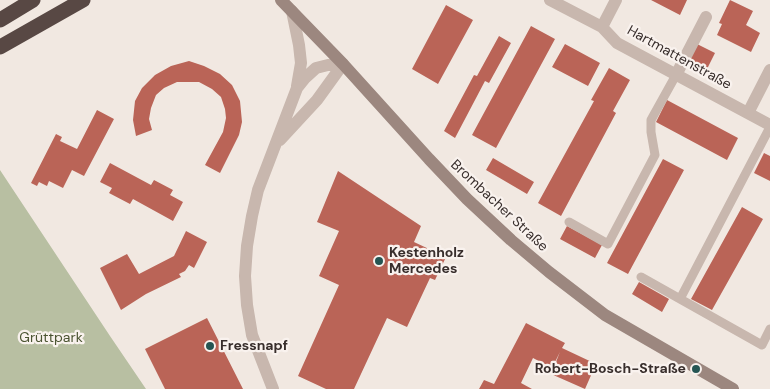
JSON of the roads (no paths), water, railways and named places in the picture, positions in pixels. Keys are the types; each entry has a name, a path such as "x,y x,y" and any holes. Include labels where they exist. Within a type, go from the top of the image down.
{"highway":[{"path":"0,20 33,0"},
{"path":"0,47 83,0"}],"main road":[{"name":"Brombacher Straße","path":"281,0 343,64 467,199 548,272 606,315 733,389"}],"street":[{"name":"Hartmattenstraße","path":"550,0 602,27 617,43 770,126"},
{"path":"602,27 616,0"},
{"path":"273,389 252,335 245,276 247,246 258,190 297,88 301,63 292,11"},
{"path":"676,75 706,17"},
{"path":"297,88 316,68 328,64 343,64"},
{"path":"277,143 317,100 343,64"},
{"path":"748,113 770,70"}],"lane":[{"path":"569,222 608,244 655,155 651,120 676,75"},
{"path":"680,299 770,126"},
{"path":"641,277 762,345 770,329"}],"place":[{"name":"Kestenholz Mercedes","path":"379,261"},
{"name":"Fressnapf","path":"210,346"},
{"name":"Robert-Bosch-Straße","path":"696,369"}],"park label":[{"name":"Grüttpark","path":"51,338"}]}
